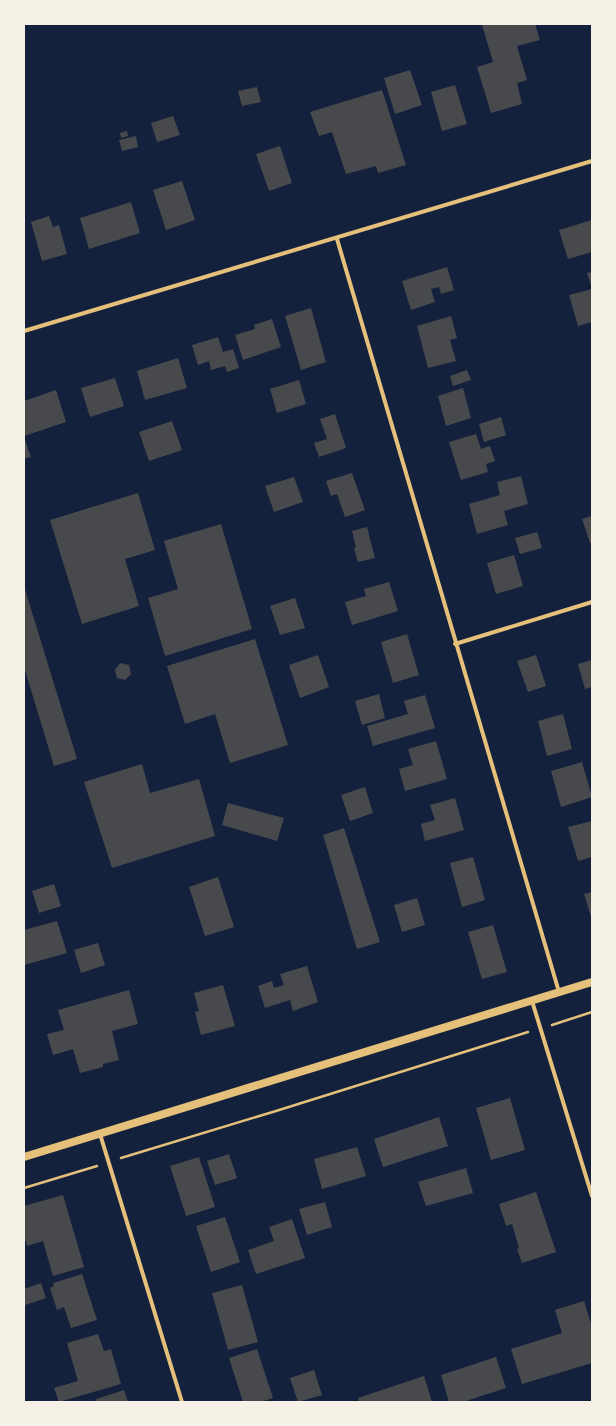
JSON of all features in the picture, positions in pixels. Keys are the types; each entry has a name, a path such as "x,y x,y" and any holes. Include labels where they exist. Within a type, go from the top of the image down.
{"main road":[{"path":"24,1157 592,982"}],"street":[{"path":"24,331 592,162"},
{"path":"337,239 455,644 559,992"},
{"path":"455,644 592,602"},
{"path":"532,1001 592,1196"},
{"path":"100,1134 182,1402"}],"path":[{"path":"24,1188 423,1066 592,1012"}],"building":[{"path":"535,24 540,40 517,46 527,80 517,83 522,104 491,113 477,67 493,62 482,25"},
{"path":"410,70 422,105 395,114 384,78"},
{"path":"455,85 467,124 442,131 431,92"},
{"path":"257,87 261,102 242,106 238,91"},
{"path":"382,90 406,165 378,173 376,166 346,174 332,132 319,136 310,112"},
{"path":"173,116 180,135 157,142 151,123"},
{"path":"127,131 128,136 121,138 120,133"},
{"path":"136,136 138,147 122,151 119,140"},
{"path":"280,146 292,183 269,191 256,154"},
{"path":"182,181 195,220 166,230 153,190"},
{"path":"131,202 140,233 89,249 80,218"},
{"path":"49,216 53,227 59,225 67,254 42,261 31,222"},
{"path":"592,220 592,252 568,259 559,230"},
{"path":"447,267 454,290 441,294 439,287 431,289 435,302 411,310 402,281"},
{"path":"592,272 592,288 587,273"},
{"path":"592,289 592,322 578,326 569,295"},
{"path":"311,308 326,362 301,370 285,316"},
{"path":"451,316 457,338 450,340 456,361 428,368 417,326"},
{"path":"272,319 281,347 243,360 235,335 255,329 254,325"},
{"path":"218,337 223,352 233,349 239,368 227,372 225,366 211,370 209,361 198,365 192,345"},
{"path":"178,358 187,388 145,400 137,371"},
{"path":"467,370 471,380 453,386 450,376"},
{"path":"115,378 124,406 90,417 81,388"},
{"path":"299,380 306,404 277,413 270,389"},
{"path":"463,388 471,418 446,426 438,396"},
{"path":"56,390 66,422 24,436 24,401"},
{"path":"335,414 346,448 319,457 314,443 327,439 320,419"},
{"path":"501,417 506,435 484,442 479,424"},
{"path":"172,421 182,450 149,461 139,432"},
{"path":"476,434 481,449 490,446 495,461 486,464 488,472 461,480 449,442"},
{"path":"24,437 31,457 24,459"},
{"path":"352,473 365,510 345,517 337,494 331,496 326,481"},
{"path":"521,476 528,504 504,511 508,525 477,534 469,504 500,495 497,482"},
{"path":"294,477 303,502 274,512 265,486"},
{"path":"138,493 155,550 125,559 139,606 82,624 50,520"},
{"path":"592,516 592,543 590,543 582,519"},
{"path":"221,524 252,629 165,656 148,598 178,589 164,541"},
{"path":"367,527 375,558 358,562 354,548 356,547 352,531"},
{"path":"537,532 542,548 520,554 515,538"},
{"path":"514,555 523,586 496,594 487,563"},
{"path":"389,582 398,611 352,625 345,602 366,596 364,589"},
{"path":"24,586 77,759 54,766 24,667"},
{"path":"295,598 305,628 280,635 270,606"},
{"path":"407,634 419,675 393,683 381,642"},
{"path":"255,639 288,745 230,763 215,714 185,724 167,666"},
{"path":"318,655 329,687 300,698 289,665"},
{"path":"536,655 546,686 528,692 517,661"},
{"path":"592,660 592,687 585,689 578,664"},
{"path":"120,663 129,665 131,674 125,680 117,678 115,670"},
{"path":"379,694 385,718 362,725 355,701"},
{"path":"425,695 435,728 373,746 367,726 408,714 404,701"},
{"path":"563,714 572,749 547,756 538,721"},
{"path":"436,741 447,779 405,791 399,769 413,765 408,749"},
{"path":"582,762 592,797 561,807 551,771"},
{"path":"142,764 150,793 199,779 215,836 112,868 84,782"},
{"path":"365,787 373,813 350,821 341,795"},
{"path":"455,798 464,830 425,841 421,824 435,820 430,805"},
{"path":"228,803 284,818 277,841 222,825"},
{"path":"592,821 592,857 578,861 568,827"},
{"path":"344,828 380,942 357,949 323,835"},
{"path":"473,857 485,900 462,907 450,863"},
{"path":"218,877 234,927 205,936 189,887"},
{"path":"54,884 61,906 39,913 32,891"},
{"path":"592,892 592,920 584,894"},
{"path":"417,898 425,925 402,932 394,905"},
{"path":"57,921 67,953 24,965 24,930"},
{"path":"493,925 507,972 482,979 468,932"},
{"path":"98,943 105,965 81,973 74,950"},
{"path":"307,966 318,1002 293,1011 290,1000 265,1008 258,986 272,981 274,988 284,985 280,974"},
{"path":"223,985 235,1026 201,1035 195,1012 199,1011 194,993"},
{"path":"129,990 138,1024 112,1031 119,1060 103,1064 103,1067 80,1073 73,1049 53,1055 47,1034 64,1030 58,1010"},
{"path":"510,1098 525,1150 491,1160 476,1108"},
{"path":"439,1117 448,1146 383,1167 374,1139"},
{"path":"357,1147 366,1176 322,1189 314,1159"},
{"path":"229,1154 237,1178 215,1185 207,1161"},
{"path":"199,1157 215,1207 186,1216 170,1166"},
{"path":"466,1168 473,1193 426,1206 418,1182"},
{"path":"536,1192 556,1252 522,1263 517,1249 519,1248 512,1224 506,1226 499,1204"},
{"path":"63,1195 84,1267 53,1276 43,1241 27,1246 24,1235 24,1206"},
{"path":"325,1202 332,1227 307,1235 299,1209"},
{"path":"225,1217 240,1262 211,1272 196,1226"},
{"path":"292,1219 305,1258 256,1274 248,1250 274,1241 269,1227"},
{"path":"82,1274 97,1320 71,1328 64,1307 57,1310 50,1288 54,1286 53,1283"},
{"path":"41,1283 46,1298 25,1305 24,1289"},
{"path":"242,1285 258,1342 228,1350 212,1293"},
{"path":"584,1301 592,1327 592,1363 522,1384 511,1349 562,1333 555,1310"},
{"path":"98,1334 104,1351 111,1349 121,1384 59,1402 54,1388 78,1381 67,1343"},
{"path":"257,1349 273,1398 260,1402 243,1402 229,1358"},
{"path":"496,1357 506,1388 463,1402 449,1402 441,1375"},
{"path":"314,1370 322,1395 298,1402 290,1378"},
{"path":"424,1376 432,1402 359,1402 358,1398"},
{"path":"124,1390 128,1402 97,1402 96,1399"}]}
